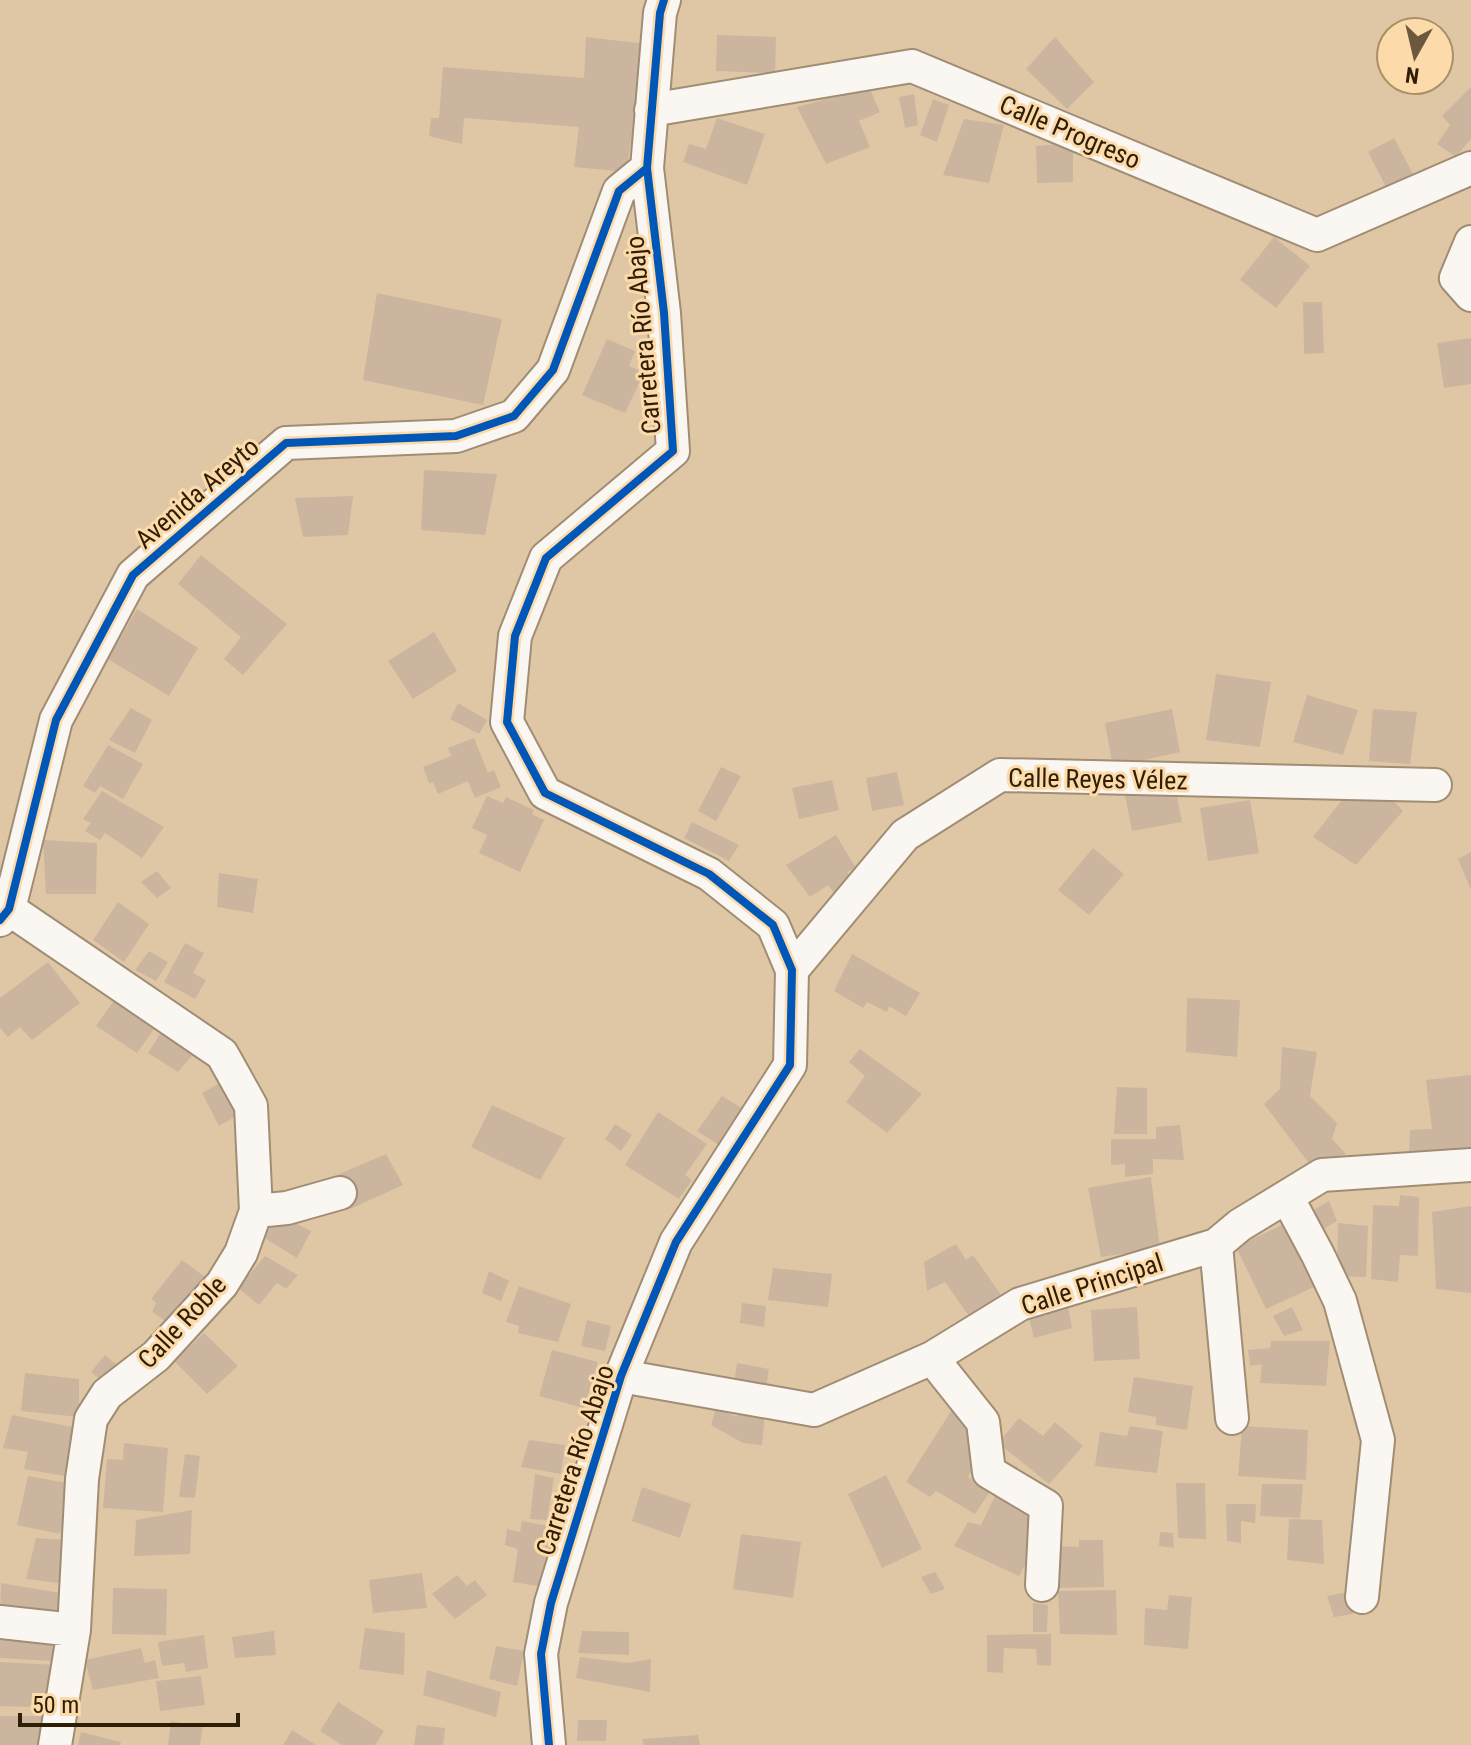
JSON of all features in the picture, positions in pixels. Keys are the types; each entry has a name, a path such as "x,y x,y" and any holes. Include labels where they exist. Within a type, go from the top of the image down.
{"street":[{"name":"Carretera Río Abajo","path":"549,1745 541,1654 551,1603 621,1376 676,1242 790,1065 792,970 773,925 709,874 545,793 507,722 515,636 546,558 673,451 663,299 647,168 660,13 664,0"},
{"name":"Calle Progreso","path":"651,110 912,66 1317,235 1471,168"},
{"name":"Avenida Areyto","path":"5,914 56,720 133,575 286,443 456,436 514,416 553,370 619,191 647,168"},
{"path":"1471,242 1456,278 1471,295"},
{"name":"Calle Reyes Vélez","path":"792,970 905,835 1000,775 1435,785"},
{"name":"Calle Roble","path":"5,914 222,1054 251,1106 256,1211 241,1253 222,1284 156,1356 107,1394 91,1419 82,1479 74,1630 55,1745"},
{"name":"Calle Principal","path":"621,1376 814,1410 932,1358 1020,1304 1216,1245 1240,1225 1322,1175 1471,1165"},
{"path":"256,1211 287,1208 340,1193"},
{"path":"1287,1197 1340,1301 1378,1440 1362,1597"},
{"path":"1216,1245 1232,1418"},
{"path":"932,1358 983,1422 989,1472 1046,1506 1042,1585"},
{"path":"0,1622 74,1630"}],"building":[{"path":"717,35 776,37 775,73 716,71"},
{"path":"586,37 646,44 626,172 574,167 579,127 464,118 462,144 429,136 431,118 439,118 443,67 584,78"},
{"path":"1055,37 1094,82 1067,109 1026,69"},
{"path":"869,87 880,112 859,121 870,147 826,164 797,107"},
{"path":"1471,87 1471,139 1456,157 1437,144 1450,125 1442,116"},
{"path":"914,94 918,125 905,128 899,97"},
{"path":"933,99 949,105 937,142 920,135"},
{"path":"717,118 765,134 747,185 683,162 689,144 706,149"},
{"path":"964,119 1004,125 989,183 943,175"},
{"path":"1394,138 1414,176 1387,189 1368,152"},
{"path":"1073,143 1073,182 1037,183 1036,146"},
{"path":"1274,237 1310,266 1276,308 1240,280"},
{"path":"377,293 502,319 483,405 363,380"},
{"path":"1303,302 1322,302 1324,353 1304,354"},
{"path":"1471,338 1471,384 1444,388 1437,343"},
{"path":"607,339 635,351 629,366 644,373 625,413 582,395"},
{"path":"424,470 497,474 485,535 421,530"},
{"path":"353,496 348,535 303,537 295,498"},
{"path":"201,555 287,624 243,675 224,659 241,637 178,584"},
{"path":"137,609 198,648 169,696 108,659"},
{"path":"434,632 457,671 413,699 388,661"},
{"path":"1216,674 1271,682 1260,747 1206,740"},
{"path":"1307,695 1358,710 1343,755 1293,742"},
{"path":"458,703 487,720 479,734 450,719"},
{"path":"131,708 152,720 135,753 109,740"},
{"path":"1172,709 1180,752 1113,767 1105,723"},
{"path":"1373,709 1417,712 1410,764 1369,761"},
{"path":"474,738 488,773 494,770 501,787 475,798 468,781 438,794 433,782 429,783 423,767 451,756 448,748"},
{"path":"108,745 143,764 123,799 100,786 95,793 83,786"},
{"path":"721,767 741,776 716,821 698,811"},
{"path":"897,772 904,805 872,811 866,778"},
{"path":"832,780 839,810 799,819 792,788"},
{"path":"1174,782 1182,822 1132,831 1124,791"},
{"path":"1380,786 1403,811 1356,865 1313,837 1349,791"},
{"path":"102,791 164,827 142,858 105,833 100,840 85,831 91,823 83,819"},
{"path":"487,796 503,803 506,797 534,810 532,814 544,820 520,872 479,853 487,835 472,828"},
{"path":"1250,800 1259,853 1208,861 1200,808"},
{"path":"692,822 739,845 729,861 684,838"},
{"path":"836,835 856,868 847,872 854,881 834,893 828,885 810,897 786,865"},
{"path":"43,840 97,843 96,894 46,894"},
{"path":"1093,848 1124,874 1089,915 1058,890"},
{"path":"1471,852 1471,890 1458,859"},
{"path":"157,871 171,888 157,898 141,882"},
{"path":"219,873 258,879 253,913 217,907"},
{"path":"118,902 149,924 124,962 93,940"},
{"path":"185,943 204,953 193,973 206,980 195,999 164,982"},
{"path":"149,951 168,962 156,981 135,970"},
{"path":"852,954 920,993 906,1016 889,1006 887,1012 867,1002 863,1008 834,991"},
{"path":"48,962 80,1003 32,1040 20,1027 8,1037 0,1028 0,998"},
{"path":"120,992 159,1022 137,1053 96,1026"},
{"path":"1187,998 1240,1000 1237,1057 1186,1052"},
{"path":"163,1029 196,1051 178,1072 148,1053"},
{"path":"1282,1047 1317,1052 1310,1096 1337,1123 1332,1139 1346,1154 1311,1166 1264,1104 1280,1089"},
{"path":"860,1049 922,1094 887,1133 846,1102 865,1076 849,1062"},
{"path":"1471,1075 1471,1155 1409,1157 1410,1130 1432,1129 1426,1080"},
{"path":"227,1079 245,1111 219,1126 202,1093"},
{"path":"1117,1087 1147,1088 1147,1134 1114,1134"},
{"path":"722,1096 745,1110 719,1145 697,1131"},
{"path":"492,1105 565,1138 540,1180 471,1147"},
{"path":"658,1112 707,1144 685,1175 692,1180 679,1199 625,1165"},
{"path":"615,1124 632,1135 621,1151 605,1139"},
{"path":"1180,1125 1184,1160 1153,1159 1153,1174 1125,1177 1125,1164 1111,1165 1111,1139 1156,1139 1156,1127"},
{"path":"386,1154 403,1185 350,1209 335,1176"},
{"path":"1151,1177 1160,1248 1101,1257 1088,1188"},
{"path":"1400,1195 1419,1197 1418,1256 1400,1255 1398,1282 1371,1279 1373,1205 1399,1206"},
{"path":"1329,1201 1337,1221 1311,1236 1301,1217"},
{"path":"1471,1206 1471,1293 1436,1289 1432,1212"},
{"path":"276,1213 311,1231 297,1258 261,1236"},
{"path":"1286,1223 1316,1286 1266,1309 1236,1247"},
{"path":"1338,1223 1368,1226 1366,1277 1337,1276"},
{"path":"956,1244 966,1260 973,1255 1004,1299 971,1319 945,1282 927,1291 924,1262"},
{"path":"265,1256 298,1275 286,1289 277,1283 259,1305 238,1288"},
{"path":"182,1260 212,1282 167,1322 152,1312 156,1303 151,1299"},
{"path":"773,1268 832,1274 828,1307 768,1300"},
{"path":"489,1271 509,1281 501,1301 482,1293"},
{"path":"519,1286 571,1304 558,1342 518,1333 519,1326 506,1322"},
{"path":"1067,1301 1072,1328 1034,1338 1028,1314"},
{"path":"742,1303 766,1306 764,1327 740,1323"},
{"path":"1137,1307 1140,1359 1094,1361 1091,1310"},
{"path":"1292,1307 1303,1330 1284,1336 1273,1316"},
{"path":"587,1320 611,1326 605,1351 581,1346"},
{"path":"204,1333 238,1366 207,1394 174,1361"},
{"path":"1271,1341 1330,1341 1326,1386 1260,1383 1262,1364 1250,1366 1248,1350 1270,1348"},
{"path":"552,1350 598,1362 584,1408 539,1396"},
{"path":"105,1355 120,1368 106,1384 91,1372"},
{"path":"737,1363 769,1369 766,1387 734,1383"},
{"path":"25,1373 79,1379 79,1417 21,1411"},
{"path":"1134,1377 1193,1386 1187,1430 1156,1425 1156,1417 1128,1412"},
{"path":"738,1408 765,1412 762,1445 743,1443 711,1425 716,1409 737,1417"},
{"path":"953,1408 976,1432 981,1455 968,1477 991,1490 975,1514 936,1491 930,1497 906,1482"},
{"path":"12,1415 82,1429 76,1478 24,1469 28,1452 3,1448"},
{"path":"1019,1418 1043,1436 1055,1422 1083,1446 1049,1484 998,1443"},
{"path":"1130,1426 1163,1431 1157,1473 1095,1466 1100,1432 1127,1436"},
{"path":"1242,1426 1308,1430 1306,1480 1238,1476"},
{"path":"529,1440 565,1445 561,1474 521,1467"},
{"path":"124,1443 168,1448 163,1512 103,1508 107,1459 123,1460"},
{"path":"185,1454 200,1456 195,1498 179,1497"},
{"path":"535,1474 554,1478 547,1520 530,1519"},
{"path":"886,1475 922,1549 882,1568 848,1494"},
{"path":"28,1476 72,1484 60,1534 17,1525"},
{"path":"1176,1483 1205,1483 1206,1539 1178,1538"},
{"path":"1262,1484 1303,1484 1300,1518 1260,1516"},
{"path":"642,1487 691,1504 680,1538 632,1521"},
{"path":"995,1496 1035,1514 1042,1534 1019,1576 954,1546 968,1522 981,1525"},
{"path":"1226,1504 1256,1504 1255,1523 1241,1521 1241,1543 1227,1541"},
{"path":"192,1510 190,1554 134,1556 136,1520"},
{"path":"1289,1519 1322,1520 1324,1564 1287,1560"},
{"path":"522,1521 559,1528 544,1587 513,1582 518,1549 505,1545 507,1529 520,1532"},
{"path":"1160,1532 1173,1533 1174,1548 1159,1546"},
{"path":"741,1534 801,1542 793,1598 733,1589"},
{"path":"36,1538 70,1540 68,1584 26,1579"},
{"path":"1079,1540 1103,1540 1104,1587 1059,1588 1058,1546 1079,1547"},
{"path":"935,1572 945,1589 931,1594 921,1577"},
{"path":"422,1573 427,1608 373,1613 369,1580"},
{"path":"457,1575 467,1586 475,1580 487,1595 455,1619 432,1594"},
{"path":"1,1583 60,1593 56,1622 0,1618"},
{"path":"113,1588 167,1589 166,1635 112,1634"},
{"path":"1116,1590 1117,1635 1060,1634 1058,1591"},
{"path":"1349,1592 1353,1614 1334,1617 1327,1596"},
{"path":"1169,1595 1192,1597 1188,1649 1144,1645 1145,1608 1167,1610"},
{"path":"1033,1603 1048,1605 1047,1632 1033,1632"},
{"path":"365,1628 405,1633 404,1675 359,1669"},
{"path":"274,1631 276,1655 235,1658 232,1637"},
{"path":"582,1631 629,1632 629,1655 578,1653"},
{"path":"56,1632 52,1661 0,1658 0,1634"},
{"path":"1051,1634 1051,1666 1037,1665 1036,1649 1004,1648 1003,1673 987,1672 987,1635"},
{"path":"204,1635 208,1668 186,1672 184,1663 162,1666 158,1642"},
{"path":"496,1646 524,1651 517,1686 489,1679"},
{"path":"141,1648 145,1663 155,1660 159,1678 93,1690 85,1660"},
{"path":"580,1657 628,1663 651,1659 650,1692 576,1678"},
{"path":"0,1662 57,1665 56,1708 0,1706"},
{"path":"427,1670 501,1692 496,1717 423,1695"},
{"path":"201,1676 205,1705 160,1711 156,1681"},
{"path":"338,1702 384,1731 375,1745 342,1745 320,1731"},
{"path":"0,1716 47,1716 46,1745 0,1745"},
{"path":"578,1720 607,1720 606,1741 577,1741"},
{"path":"171,1721 203,1726 200,1745 168,1745"},
{"path":"417,1725 445,1728 443,1745 414,1745"},
{"path":"292,1730 316,1745 283,1745"},
{"path":"81,1732 121,1742 120,1745 78,1745"},
{"path":"698,1735 700,1745 644,1745 642,1739"}],"cycle path":[{"path":"549,1745 541,1654 551,1603 621,1376 676,1242 790,1065 792,970 773,925 709,874 545,793 507,722 515,636 546,558 673,451 664,313 647,168 660,13 664,0"},
{"path":"0,920 9,909 56,720 133,575 286,443 456,436 514,416 553,370 619,191 647,168"}]}
